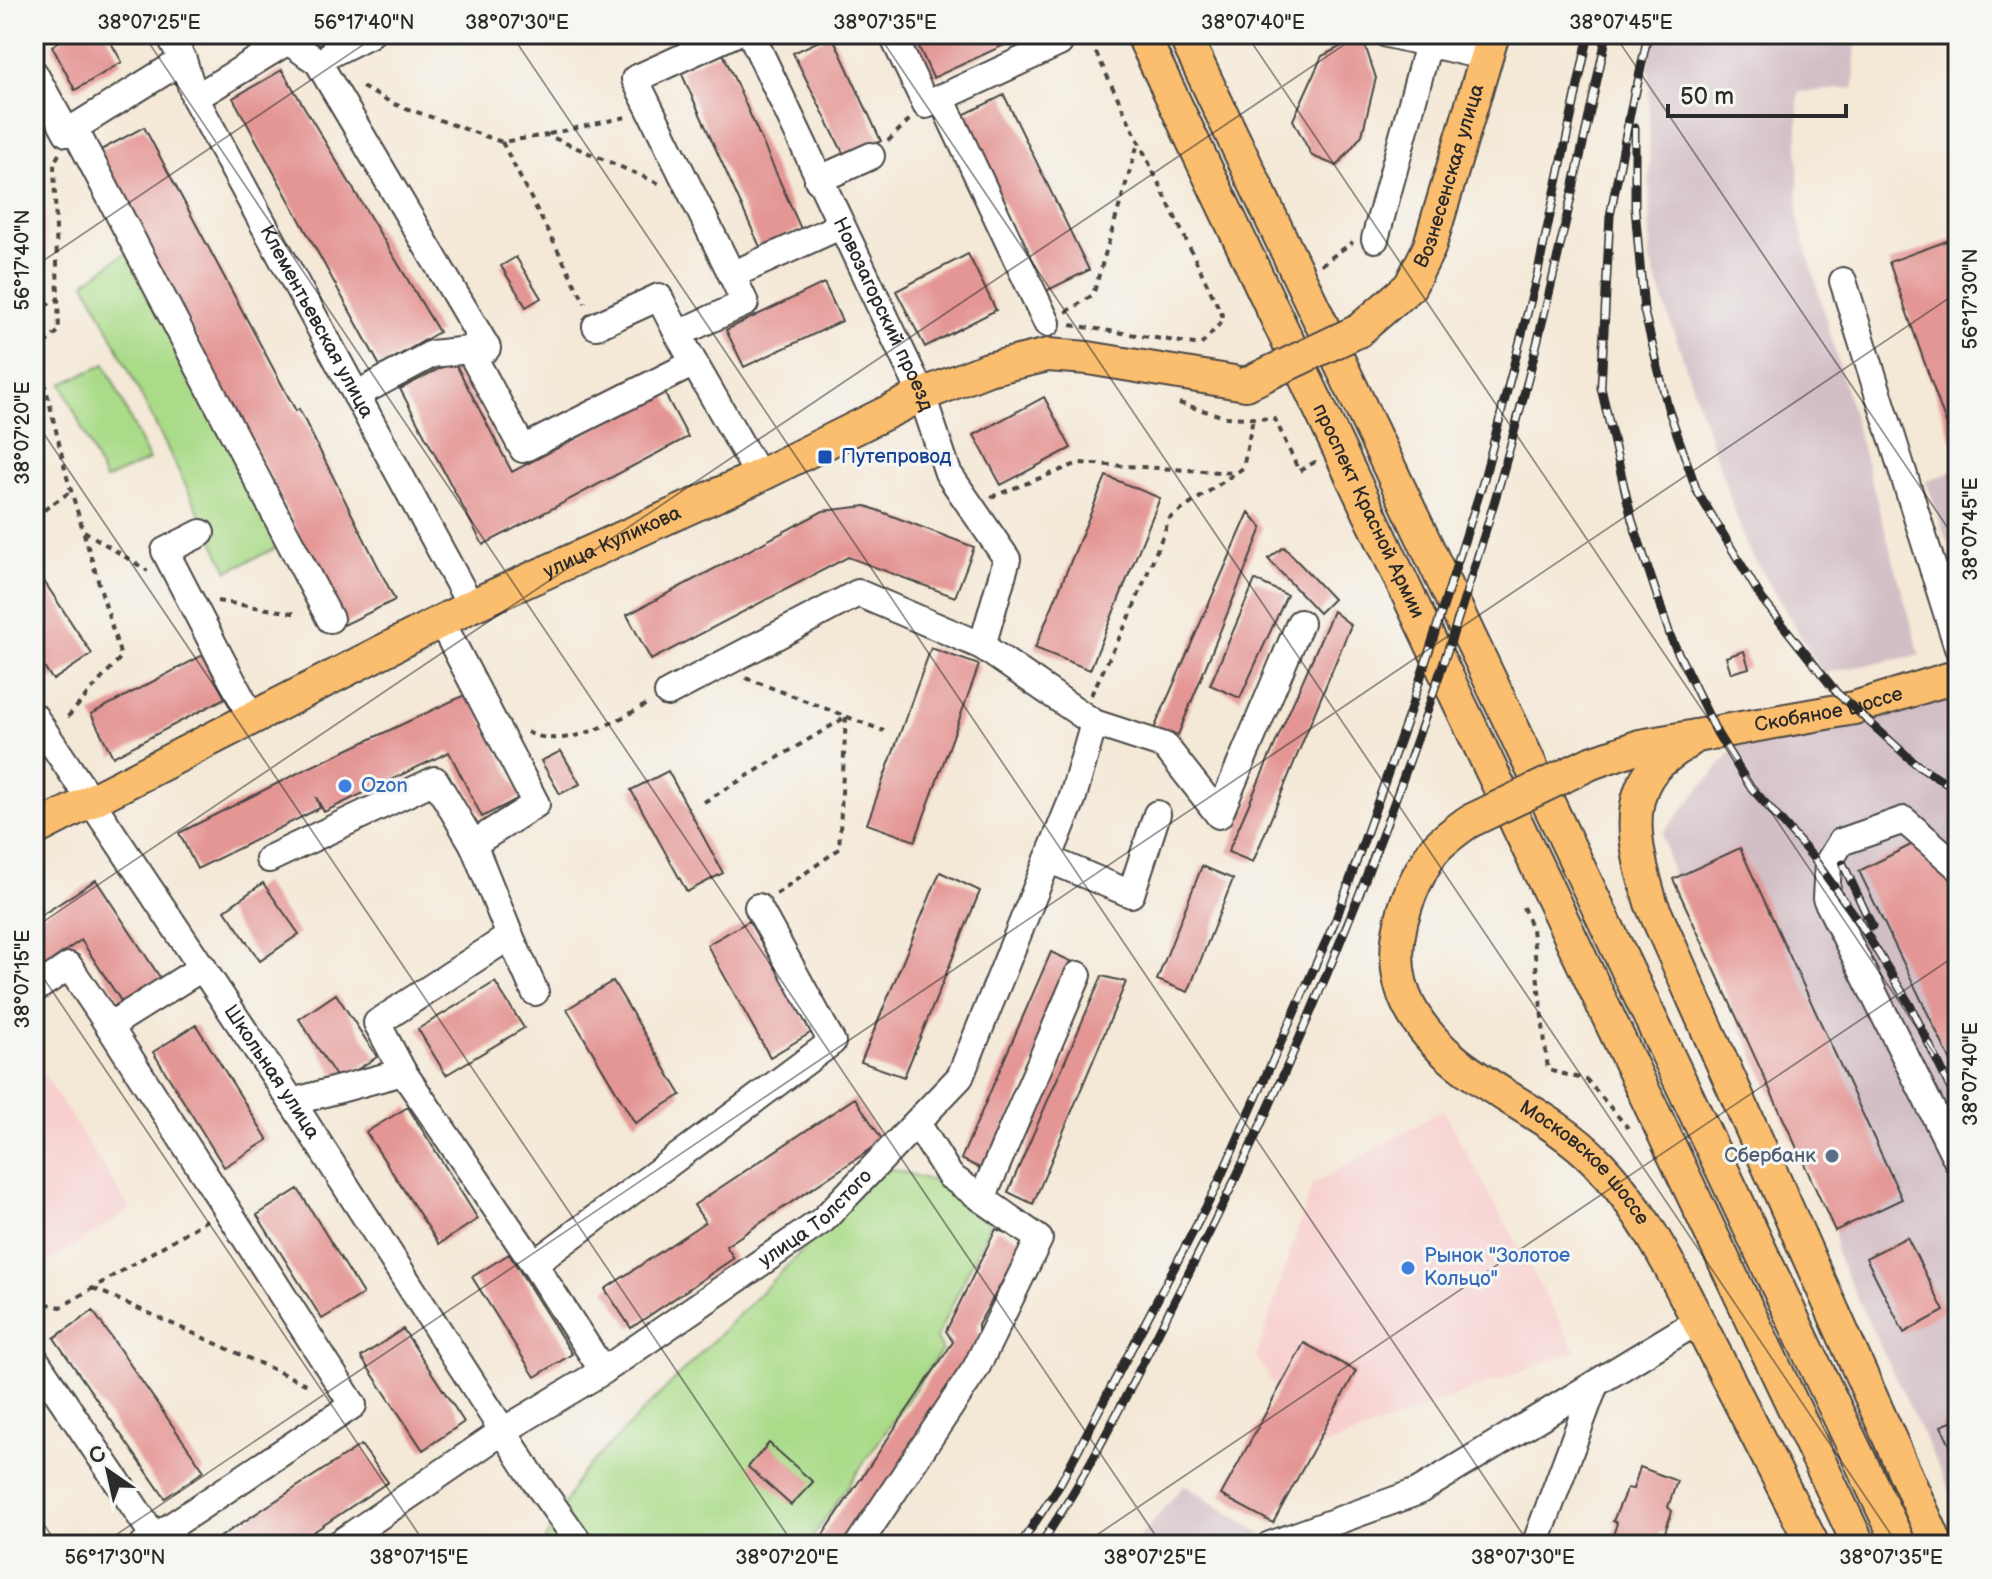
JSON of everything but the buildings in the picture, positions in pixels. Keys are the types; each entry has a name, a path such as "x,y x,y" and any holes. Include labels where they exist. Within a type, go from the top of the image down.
{"main road":[{"name":"проспект Красной Армии","path":"1142,34 1859,1545"},
{"name":"проспект Красной Армии","path":"1184,34 1900,1545"},
{"name":"Вознесенская улица","path":"1231,381 1358,331 1410,286 1429,248 1490,46"},
{"name":"улица Куликова","path":"34,830 471,606 759,476 922,395 988,369 1048,355 1088,358 1231,381"},
{"name":"Скобяное шоссе","path":"1591,763 1640,746 1854,708 1958,676"},
{"path":"1696,736 1655,767 1639,795 1636,825 1639,859 1651,903 1937,1545"},
{"name":"Московское шоссе","path":"1591,763 1468,822 1434,849 1412,888 1398,929 1397,970 1409,1007 1438,1045 1480,1079 1549,1122 1595,1160 1633,1206 1672,1270 1813,1545"}],"street":[{"name":"Клементьевская улица","path":"169,34 183,60 195,98 471,606"},
{"path":"332,53 370,34"},
{"path":"678,334 745,303 635,79 734,34"},
{"name":"Новозагорский проезд","path":"751,34 922,395 948,473 1007,559 982,646"},
{"path":"892,34 934,102 1047,323"},
{"path":"1387,34 1428,44 1490,46"},
{"path":"195,98 288,41 318,62 487,348 432,354 356,395"},
{"path":"934,102 1059,43"},
{"path":"1366,238 1428,44"},
{"path":"34,73 67,133 183,60"},
{"path":"74,128 330,619"},
{"path":"818,180 871,156"},
{"path":"732,275 840,226"},
{"path":"1843,281 1958,648"},
{"path":"596,326 659,297 759,476"},
{"path":"469,349 523,449 694,363"},
{"path":"201,533 165,551 252,719"},
{"path":"668,693 858,593 982,646 1088,719 1165,746 1219,815 1300,623"},
{"path":"442,623 536,804 473,844"},
{"name":"улица Толстого","path":"337,1545 503,1431 603,1371 823,1220 960,1077 1072,800 1088,719"},
{"name":"Школьная улица","path":"42,727 292,1102 560,1519 581,1545"},
{"path":"269,859 435,780 473,844 535,992"},
{"path":"1048,859 1131,894 1157,814"},
{"path":"1958,867 1904,820 1841,842 1828,863 1826,898 1958,1162"},
{"path":"534,1264 832,1042 758,907"},
{"path":"510,936 377,1023 403,1072 603,1371"},
{"path":"34,1358 153,1542 353,1405 69,966 35,989"},
{"path":"109,1026 203,967"},
{"path":"982,1199 1078,975"},
{"path":"292,1102 403,1072"},
{"path":"858,1545 976,1368 1039,1239 950,1176 917,1123"},
{"path":"1270,1545 1417,1492 1698,1321"},
{"path":"1535,1545 1595,1384"}],"path":[{"path":"356,83 394,104 502,142 650,111"},
{"path":"871,156 934,102"},
{"path":"42,727 121,657 71,491 36,352 59,331 54,163 74,128"},
{"path":"547,135 696,201"},
{"path":"1047,323 1093,295 1139,140"},
{"path":"502,142 596,326"},
{"path":"1319,266 1366,238"},
{"path":"34,311 58,300"},
{"path":"1168,400 1225,417 1275,419 1299,471 1315,462"},
{"path":"1088,719 1170,518 1243,468 1253,418"},
{"path":"970,505 1079,463 1237,473"},
{"path":"34,517 71,491"},
{"path":"717,667 884,731"},
{"path":"489,714 541,739 596,732 668,693"},
{"path":"704,802 846,717"},
{"path":"758,907 839,849 846,717"},
{"path":"1532,929 1548,1070 1587,1080 1628,1128"},
{"path":"34,1301 61,1307 226,1208"},
{"path":"93,1288 309,1386"}],"shaded area":[{"path":"1657,34 1856,34 1854,88 1798,92 1798,219 1920,655 1823,673 1746,545 1650,261 1649,57"},
{"path":"34,189 46,210 48,293 34,300"},
{"path":"1958,470 1958,572 1926,481"},
{"path":"1958,695 1958,1508 1841,1264 1836,1252 1835,1230 1673,879 1662,834 1738,744"},
{"path":"34,1059 131,1210 34,1271"},
{"name":"Рынок \"Золотое Кольцо\"","path":"1443,1110 1576,1351 1314,1450 1256,1357 1313,1184"},
{"path":"1184,1485 1261,1534 1256,1545 1133,1545"}],"green space":[{"path":"131,249 284,544 228,571 85,282"},
{"path":"105,364 149,460 105,480 62,384"},
{"path":"885,1167 968,1191 990,1225 936,1339 942,1350 807,1545 542,1545 580,1475"}],"railway":[{"path":"1020,1545 1059,1486 1214,1192 1336,919 1410,711 1484,479 1537,276 1589,34"},
{"path":"1040,1545 1114,1419 1229,1191 1318,995 1398,794 1434,692 1515,430 1557,261 1607,34"},
{"path":"1635,96 1648,34"},
{"path":"1635,88 1610,216 1601,388 1632,520 1671,638 1717,733 1749,785 1811,855 1858,920 1910,1005 1958,1104"},
{"path":"1635,128 1635,208 1644,311 1668,408 1697,491 1762,599 1837,693 1916,764 1958,790"},
{"path":"1843,864 1872,926"}],"place":[{"name":"Путепровод","path":"825,457"},
{"name":"Ozon","path":"345,786"},
{"name":"Сбербанк","path":"1832,1156"},
{"name":"Рынок \"Золотое Кольцо\"","path":"1408,1268"}]}
